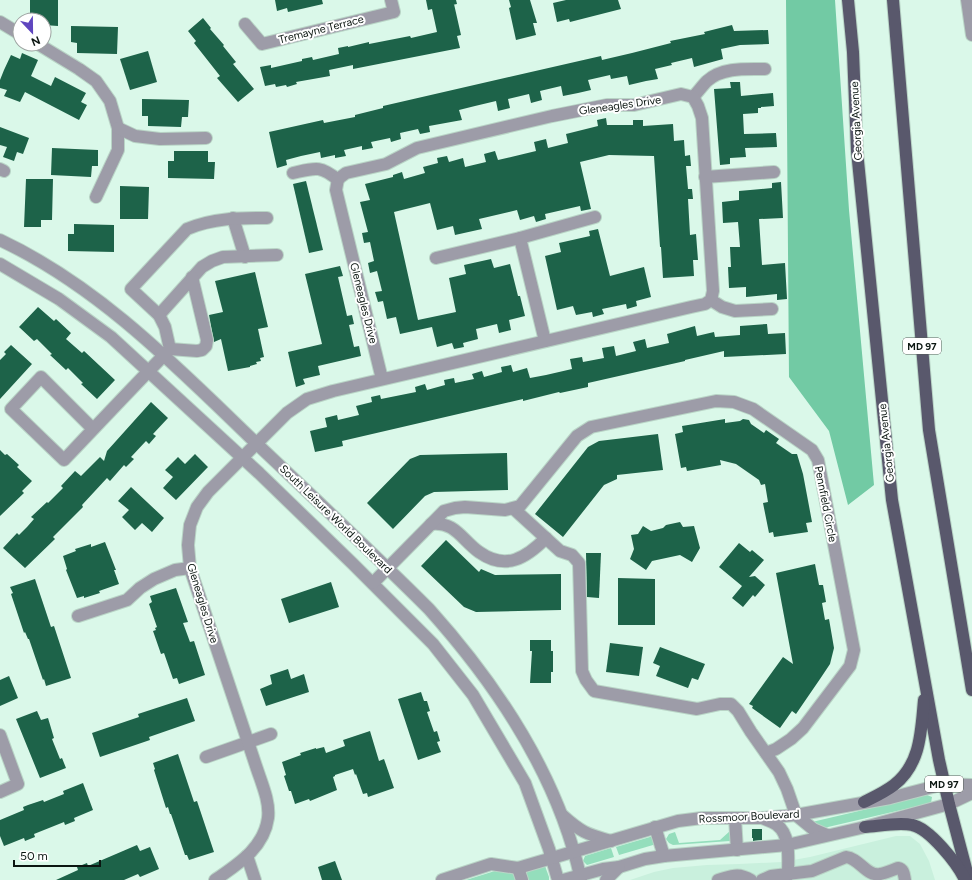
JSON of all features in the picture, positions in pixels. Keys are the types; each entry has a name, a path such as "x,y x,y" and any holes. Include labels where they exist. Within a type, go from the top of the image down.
{"main road":[{"name":"Georgia Avenue","path":"848,0 853,52 857,151 892,500 944,784 969,880"},
{"name":"MD 97","path":"893,0 930,430 972,690"},
{"path":"864,802 893,786 903,777 912,764 919,744 926,687"},
{"path":"865,827 904,824 912,824 919,827 948,854 965,880"}],"street":[{"name":"Tremayne Terrace","path":"245,24 262,44 394,12 391,0"},
{"path":"967,0 972,35"},
{"path":"0,23 12,30"},
{"path":"51,52 80,69 96,81 110,101 118,128 118,150 96,197"},
{"path":"765,69 739,70 721,73 708,80 693,98 698,106 702,118 713,291 711,300 722,307 735,311 772,309"},
{"name":"Gleneagles Drive","path":"382,379 336,190 338,180 346,174 386,164 417,148 552,116 607,105 634,105 681,94 693,98"},
{"path":"118,128 135,136 160,139 206,138"},
{"path":"294,173 320,168 338,180"},
{"path":"705,177 774,172"},
{"path":"436,258 520,238 595,217"},
{"path":"167,352 165,327 159,315 131,289 186,230 199,224 227,218 267,218"},
{"path":"234,218 245,257"},
{"path":"520,238 545,341"},
{"name":"South Leisure World Boulevard","path":"0,240 17,248 72,282 167,352 256,443 429,609 489,682 526,741 543,772 560,814 574,852 581,878"},
{"path":"159,315 192,277 202,267 212,261 223,257 277,255"},
{"name":"South Leisure World Boulevard","path":"0,264 59,300 111,337 265,479 373,583 433,644 473,695 524,783 552,858 558,880"},
{"path":"93,429 41,377 11,409 64,460 167,352 197,351 202,350 206,346 207,340 192,277"},
{"name":"Gleneagles Drive","path":"216,880 235,866 255,848 263,835 268,817 266,797 190,568 188,545 190,525 197,507 208,492 287,413 307,399 382,379 691,308 705,304 711,300"},
{"name":"Pennfield Circle","path":"514,508 520,506 526,500 577,436 591,427 716,401 734,402 753,409 812,450 818,460 854,650 850,666 803,728 791,739 776,749 766,752"},
{"path":"373,583 444,511 454,508 505,510 514,508 560,551 572,555 578,563 582,671 586,680 594,691 697,709 720,704 732,704 779,772 796,815 813,829 827,835"},
{"path":"431,524 440,523 451,526 479,552 492,559 505,561 518,560 528,554 546,538"},
{"path":"78,616 128,600 140,588 154,579 175,570 190,568"},
{"path":"206,757 271,734"},
{"path":"0,735 18,784 0,792"},
{"name":"Rossmoor Boulevard","path":"518,868 678,821 702,818 761,818 796,815 890,798 944,784 972,785"},
{"path":"563,880 581,878 603,869 620,867 645,859 664,856 787,845 865,827 949,804 972,793"},
{"path":"560,814 581,831 611,840"},
{"path":"735,818 737,850"},
{"path":"761,818 778,826 785,836 787,845 788,875"},
{"path":"655,827 664,856"},
{"path":"247,856 255,880"},
{"path":"762,880 772,876 812,871 846,857 850,857 873,874 879,875 901,868 906,880"},
{"path":"442,880 492,864 518,868 522,880"},
{"path":"862,866 866,880"},
{"path":"606,880 620,867"},
{"path":"718,880 735,875 743,875 750,880"}],"shaded area":[{"path":"896,836 910,836 920,844 929,861 935,880 630,880 654,872 673,868 782,862 810,857"}],"green space":[{"path":"786,0 835,0 849,210 874,485 848,505 829,431 789,377"},
{"path":"927,795 932,797 931,803 824,828 812,822"},
{"path":"730,831 730,841 673,845 666,839 669,834 675,832 679,843 720,840"},
{"path":"652,837 655,844 619,855 616,847"},
{"path":"611,848 614,857 587,865 583,861 585,856"},
{"path":"545,866 549,880 527,880 527,871"},
{"path":"498,870 512,873 519,880 466,880"}],"building":[{"path":"30,0 58,0 58,26 52,26 52,12 30,12"},
{"path":"275,0 322,0 323,4 288,12 287,8 277,11"},
{"path":"426,0 456,0 457,4 454,5 461,35 457,36 460,48 353,69 353,65 329,70 330,76 296,82 297,84 287,87 286,85 276,87 275,84 265,86 260,67 271,65 271,68 302,61 302,59 312,57 313,60 339,54 338,48 348,46 369,42 369,44 410,36 411,38 437,32 432,9 428,10"},
{"path":"509,0 530,0 537,23 533,23 536,35 516,40 509,8 511,7"},
{"path":"566,0 618,0 621,9 570,22 569,19 557,22 553,3"},
{"path":"203,18 236,62 233,64 254,89 238,102 217,78 220,76 194,43 196,41 188,31"},
{"path":"732,25 734,31 768,30 769,44 740,45 721,49 723,59 694,67 692,58 671,63 672,65 655,69 658,79 629,85 627,76 611,79 610,75 588,80 591,90 563,96 561,86 540,91 542,100 531,103 529,94 508,99 510,108 498,111 496,101 459,110 462,120 429,126 430,132 420,134 418,129 400,133 401,139 391,142 390,138 371,142 373,148 362,150 362,146 344,150 346,156 335,158 335,155 321,158 320,152 301,156 286,160 287,165 277,168 269,132 323,120 324,123 355,117 355,115 383,108 383,106 601,56 602,60 671,43 670,41 705,34 704,32"},
{"path":"71,26 118,27 117,54 77,53 77,43 71,42"},
{"path":"148,51 157,82 130,90 120,59"},
{"path":"22,53 38,60 31,76 51,86 55,77 86,93 81,102 87,105 79,120 25,92 20,102 4,96 7,90 0,88 0,80 4,70 11,55 20,59"},
{"path":"730,82 740,82 741,96 773,93 774,106 758,108 758,113 743,114 744,134 776,133 777,147 745,148 746,157 730,158 730,164 720,165 714,89 731,88"},
{"path":"142,99 189,100 188,117 182,117 181,127 148,126 148,116 142,116"},
{"path":"606,118 607,125 633,125 633,120 643,120 643,126 673,124 674,141 684,140 685,156 690,155 691,166 686,166 688,189 692,189 693,199 688,199 690,235 696,234 698,260 693,260 694,276 663,278 654,156 609,155 580,162 591,209 581,211 580,206 545,214 546,219 536,222 534,216 520,220 517,210 479,219 482,229 455,235 453,226 437,230 430,203 394,212 418,320 456,312 449,278 466,274 464,265 491,259 494,268 510,264 525,316 509,320 511,330 499,333 497,324 476,329 478,339 463,343 464,347 454,349 452,343 437,347 432,327 400,334 396,317 387,319 383,301 378,302 375,292 382,291 377,271 370,273 368,263 374,261 370,242 364,243 362,233 368,232 360,202 370,200 365,184 393,177 393,175 402,172 404,179 425,173 423,167 438,163 437,158 447,156 449,162 463,158 465,167 486,162 484,154 495,151 498,160 536,151 534,142 546,139 548,148 568,143 566,134 598,126 597,120"},
{"path":"0,127 29,138 23,154 17,152 14,161 3,157 7,147 0,145"},
{"path":"52,148 98,150 98,166 92,166 91,177 51,175"},
{"path":"174,151 208,151 208,162 215,162 214,179 168,178 168,161 174,161"},
{"path":"26,179 53,179 52,220 41,220 41,227 24,227"},
{"path":"306,181 323,250 309,253 293,184"},
{"path":"781,182 783,218 759,219 762,265 785,263 787,299 777,300 777,294 746,297 746,287 729,288 728,267 731,267 730,247 740,247 738,222 723,223 722,202 739,200 739,191 772,188 772,183"},
{"path":"120,186 149,187 148,219 120,219"},
{"path":"74,224 114,225 114,252 68,251 68,234 74,234"},
{"path":"598,229 610,276 644,267 651,297 636,301 637,306 627,309 626,304 602,309 604,314 593,317 592,312 576,315 573,306 557,310 545,256 561,252 559,243 590,236 589,231"},
{"path":"340,266 343,276 338,277 347,316 352,315 354,324 349,325 354,347 359,346 361,356 318,366 320,375 303,379 305,384 296,387 288,352 322,344 305,274"},
{"path":"255,272 268,327 258,329 264,357 260,358 261,361 256,362 257,364 250,367 228,371 221,339 214,342 209,315 223,312 215,281"},
{"path":"38,307 54,321 56,319 71,333 66,339 82,353 84,351 115,380 97,399 81,384 83,383 68,368 66,370 50,355 52,354 37,339 34,341 19,327"},
{"path":"767,324 768,334 785,333 786,354 724,357 724,351 588,383 588,387 559,392 523,401 523,399 342,441 343,446 315,452 310,431 327,427 325,418 337,415 338,420 359,415 356,406 372,402 371,397 380,395 381,399 416,392 415,387 425,384 427,390 445,385 444,380 454,378 455,383 474,379 472,374 482,371 484,377 502,372 501,367 511,365 513,372 527,368 530,378 546,375 572,369 570,359 582,357 583,362 604,358 602,348 614,346 616,356 636,351 633,342 645,339 647,348 669,343 667,334 695,326 697,336 714,332 715,337 740,335 740,326"},
{"path":"11,345 32,364 0,399 0,360 6,354 4,352"},
{"path":"151,402 168,418 153,434 156,436 149,444 146,441 131,457 134,459 126,467 124,465 110,481 107,478 82,505 83,507 53,537 55,539 25,568 3,548 17,533 19,535 27,527 34,519 31,517 63,488 61,486 75,471 81,476 100,457 104,461 107,451"},
{"path":"725,419 725,423 740,421 743,419 749,420 751,424 764,433 766,430 779,439 776,443 792,454 797,454 803,474 812,522 806,523 808,532 774,537 773,532 769,533 763,503 768,502 765,484 761,485 759,480 736,464 720,460 721,465 687,471 686,467 681,468 675,434 683,432 682,426"},
{"path":"658,434 663,470 617,475 617,479 604,485 563,537 535,514 588,447 599,441"},
{"path":"0,450 19,465 17,467 32,481 22,491 24,493 0,516"},
{"path":"507,453 508,490 434,492 425,496 393,529 367,503 410,459 420,455"},
{"path":"195,454 208,467 176,500 163,488 173,477 165,470 178,457 185,464"},
{"path":"131,487 164,518 152,532 142,523 135,530 122,517 129,510 118,501"},
{"path":"680,522 683,527 694,526 700,548 692,562 680,555 652,561 646,570 630,559 634,549 631,535 638,534 643,526 651,531 663,528 666,525"},
{"path":"446,540 479,572 481,569 495,575 561,574 561,610 476,612 464,607 421,566"},
{"path":"105,542 116,570 114,570 119,584 99,591 100,593 84,598 84,596 77,598 66,570 63,556 76,551 75,549 91,544 91,547"},
{"path":"739,543 750,552 752,550 764,560 749,577 755,576 765,585 755,597 753,595 743,607 732,598 742,586 719,567"},
{"path":"586,553 601,553 599,598 587,597"},
{"path":"815,564 819,585 823,585 826,602 822,603 825,620 829,619 834,648 830,664 820,679 796,714 792,711 780,728 752,708 753,706 749,704 783,657 793,664 776,573"},
{"path":"618,578 655,579 655,625 618,625"},
{"path":"35,579 51,627 54,626 71,678 46,686 29,639 25,632 24,633 10,587"},
{"path":"331,582 339,607 289,623 281,599"},
{"path":"176,588 188,622 183,623 190,642 194,641 205,675 179,684 177,678 173,679 164,653 161,654 153,631 156,630 155,628 157,627 149,604 152,602 150,596"},
{"path":"530,640 551,640 551,651 553,651 553,672 551,672 551,683 530,683 532,651 530,651"},
{"path":"610,643 643,647 639,676 606,672"},
{"path":"660,647 705,664 698,680 692,678 688,688 656,676 660,666 653,663"},
{"path":"288,669 291,679 304,674 309,692 266,706 260,689 272,684 270,675"},
{"path":"9,676 18,698 0,706 0,680"},
{"path":"421,692 424,701 427,701 430,711 427,712 434,732 437,731 440,741 437,742 441,752 418,760 398,699"},
{"path":"187,698 195,721 149,737 150,740 100,757 92,733 139,717 138,714"},
{"path":"37,711 41,720 48,718 54,738 52,739 60,759 62,758 66,768 40,778 16,719"},
{"path":"370,731 379,761 384,759 394,788 368,797 367,793 363,794 353,769 333,777 337,790 310,801 309,799 295,804 284,776 286,775 282,762 301,755 300,753 316,748 324,747 326,753 345,746 343,740"},
{"path":"178,754 194,802 197,801 214,852 189,860 187,855 185,855 168,807 166,808 153,763"},
{"path":"83,783 93,810 74,818 75,821 65,825 64,822 34,834 35,837 25,841 24,838 4,846 0,836 0,820 24,810 23,807 43,800 44,802 64,794 63,791"},
{"path":"752,829 762,829 762,840 753,841"},
{"path":"137,845 140,851 150,847 159,869 140,877 138,874 124,880 56,880 78,870 77,867 87,863 88,866"},
{"path":"335,861 342,880 322,880 318,867"}]}
